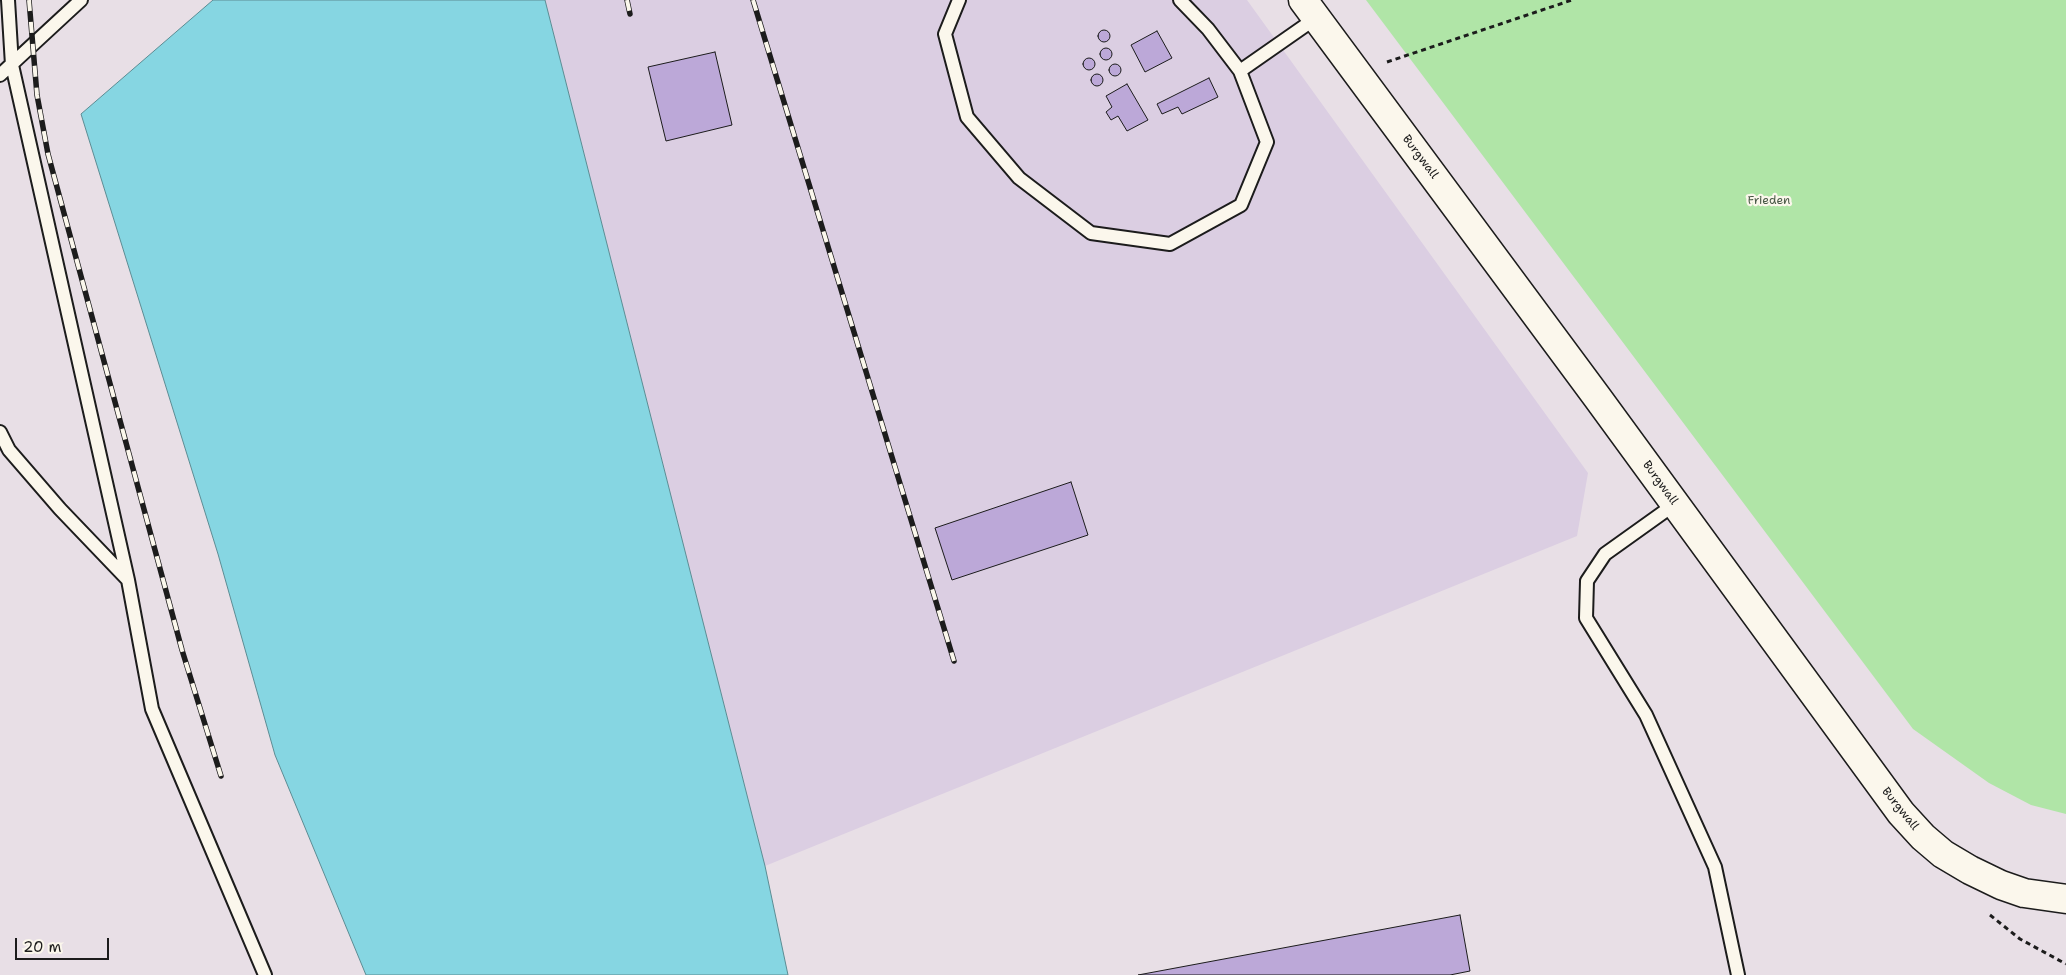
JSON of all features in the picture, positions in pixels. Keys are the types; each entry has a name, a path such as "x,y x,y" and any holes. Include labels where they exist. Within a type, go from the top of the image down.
{"street":[{"name":"Burgwall","path":"1309,9 1675,504 1876,780 1922,837 1943,854 2001,885 2024,893 2066,899"}],"lane":[{"path":"8,0 12,65 128,580 152,709 265,975"},
{"path":"0,75 81,0"},
{"path":"960,0 945,34 967,117 1019,178 1091,233 1170,244 1241,205 1267,142 1240,71 1208,29 1180,0"},
{"path":"1240,71 1309,9"},
{"path":"0,432 10,450 60,509 128,580"},
{"path":"1675,504 1606,554 1587,581 1586,618 1646,715 1715,867 1738,975"}],"path":[{"path":"1362,79 1390,60 1572,0"}],"shaded area":[{"path":"545,0 1247,0 1588,473 1577,536 765,866"}],"green space":[{"name":"Frieden","path":"1366,0 2066,0 2066,814 2031,805 1989,783 1913,729"}],"water":[{"path":"213,0 545,0 765,866 788,975 366,975 275,755 218,554 81,114"}],"building":[{"path":"1102,30 1106,30 1110,36 1106,42 1102,42 1098,38 1098,34"},
{"path":"1157,31 1172,58 1145,72 1131,45"},
{"path":"1104,48 1108,48 1112,54 1108,60 1104,60 1100,56 1100,52"},
{"path":"715,52 732,125 666,141 648,67"},
{"path":"1087,58 1091,58 1095,64 1091,70 1087,70 1083,66 1083,62"},
{"path":"1113,64 1117,64 1121,70 1117,76 1113,76 1109,72 1109,68"},
{"path":"1095,74 1099,74 1103,80 1099,86 1095,86 1091,82 1091,78"},
{"path":"1209,78 1218,97 1182,114 1178,107 1162,114 1157,104"},
{"path":"1127,84 1148,120 1127,131 1118,116 1111,120 1106,112 1112,107 1106,96"},
{"path":"1071,482 1088,535 952,580 935,528"},
{"path":"1460,915 1470,971 1450,975 1138,975"}],"railway":[{"path":"29,0 37,95 48,154 182,650 221,776"},
{"path":"627,0 630,14"},
{"path":"753,0 954,661"}]}
